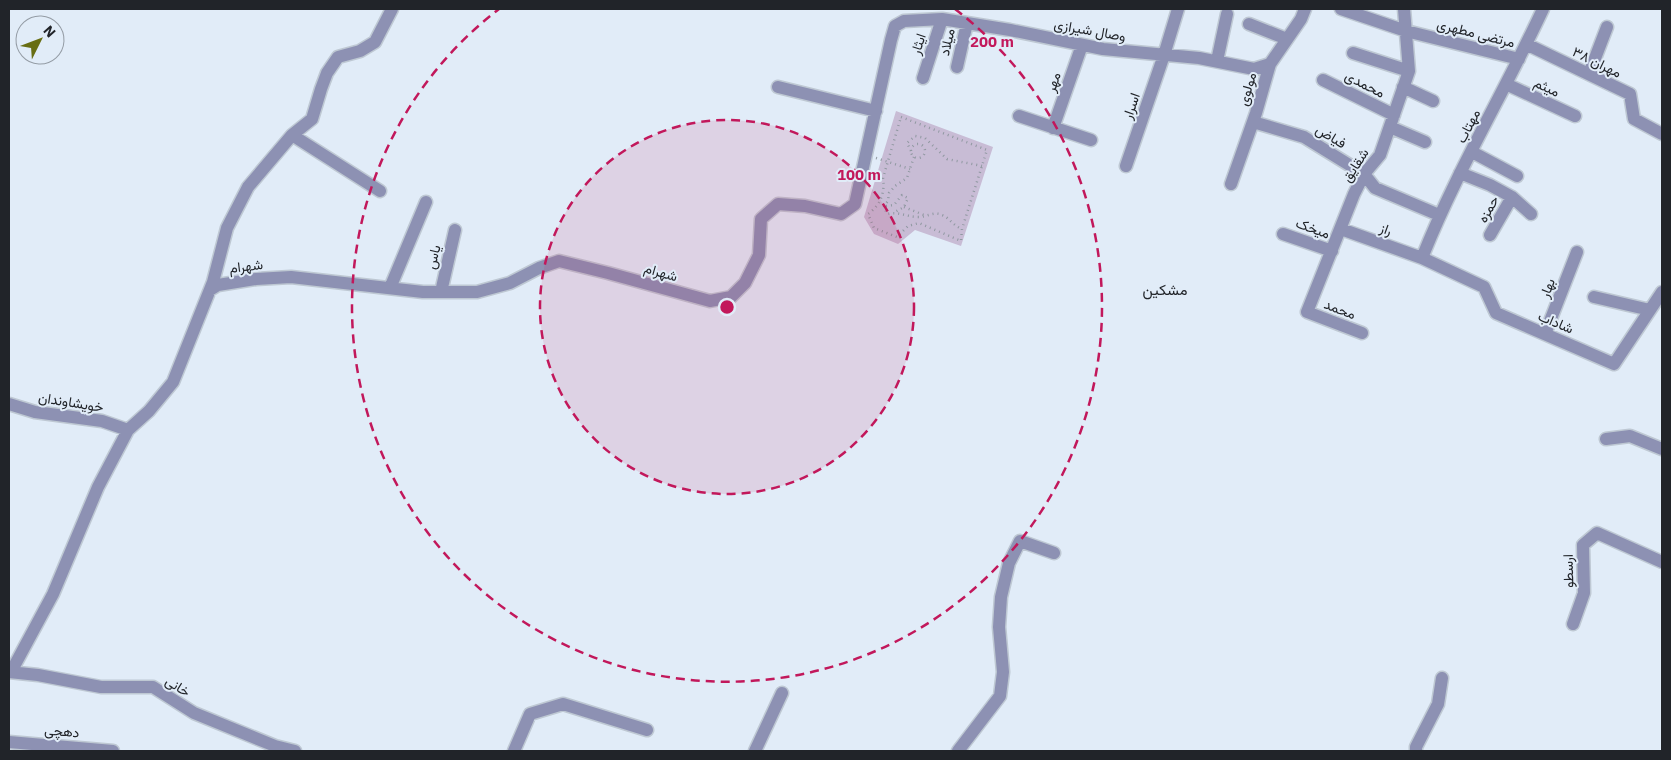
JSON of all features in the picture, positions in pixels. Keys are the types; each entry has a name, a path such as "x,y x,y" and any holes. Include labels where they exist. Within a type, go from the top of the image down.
{"street":[{"path":"10,672 53,594 98,487 128,430 149,411 173,382 210,290 227,228 248,187 292,135 312,120 320,89 327,73 338,57 360,51 375,42 392,9"},
{"name":"اسرار","path":"1126,166 1178,9"},
{"name":"مولوی","path":"1231,184 1253,122 1270,64 1301,19 1305,9"},
{"name":"مرتضی مطهری","path":"1341,9 1406,30 1519,59"},
{"name":"شقایق","path":"1307,312 1354,194 1364,174 1380,155 1409,71 1404,9"},
{"name":"مهتاب","path":"1422,258 1439,215 1543,9"},
{"name":"وصال شیرازی","path":"904,21 929,14 942,19 1103,49 1199,58 1254,69 1270,64"},
{"path":"1217,61 1227,14"},
{"name":"ایثار","path":"923,78 942,19"},
{"name":"شهرام","path":"210,290 218,285 256,279 291,277 423,292 477,292 510,283 539,268 559,261 608,272 710,301 731,297 745,283 759,255 761,219 778,204 805,206 841,214 855,204 895,26 904,21"},
{"name":"میلاد","path":"957,67 967,23"},
{"path":"1249,24 1287,39"},
{"path":"1588,74 1607,27"},
{"name":"مهران ۳۸","path":"1526,44 1630,94 1634,119 1662,134"},
{"name":"مهر","path":"1053,128 1082,45"},
{"path":"1354,52 1409,71"},
{"name":"محمدی","path":"1323,80 1425,142"},
{"name":"میثم","path":"1506,84 1575,116"},
{"path":"778,87 876,111"},
{"path":"1403,87 1433,100"},
{"path":"1019,116 1091,140"},
{"name":"فیاض","path":"1253,122 1304,137 1364,174 1375,188 1439,215"},
{"path":"292,135 380,191"},
{"path":"1472,152 1517,176"},
{"path":"1460,174 1490,184 1512,197 1531,214"},
{"name":"حمزه","path":"1490,235 1512,197"},
{"path":"390,288 426,202"},
{"name":"راز","path":"1340,229 1422,258"},
{"name":"یاس","path":"441,292 455,230"},
{"name":"میخک","path":"1283,234 1332,251"},
{"name":"بهار","path":"1545,334 1577,252"},
{"name":"شاداب","path":"1422,258 1484,287 1496,313 1614,364 1662,292"},
{"path":"1594,296 1650,310"},
{"name":"محمد","path":"1307,312 1362,333"},
{"name":"خویشاوندان","path":"9,404 35,412 102,421 128,430"},
{"path":"1606,439 1630,436 1662,449"},
{"name":"ارسطو","path":"1573,624 1584,593 1583,545 1597,533 1662,562"},
{"path":"958,751 1000,696 1003,672 999,627 1001,598 1008,563 1020,540 1054,553"},
{"name":"خانی","path":"10,672 38,675 101,687 153,687 194,713 275,746 295,751"},
{"path":"1416,751 1416,747 1438,704 1442,678"},
{"path":"755,751 782,693"},
{"path":"514,751 530,714 564,704 647,730"},
{"name":"دهچی","path":"9,742 114,751"}],"path":[{"path":"902,117 987,150 962,228 961,240 919,223 908,226 897,237 874,228 868,214 875,209 881,199 884,186 883,178 888,161 902,117"},
{"path":"914,157 906,143 915,136 925,138 947,158 982,166"},
{"path":"910,151 916,144 920,144 924,148 923,156 919,158 914,157"},
{"path":"866,156 910,168"},
{"path":"884,206 895,186 907,178 914,157"},
{"path":"902,195 908,198 904,207 895,212 887,214 884,206 894,205 902,195"},
{"path":"904,207 925,216"},
{"path":"895,212 920,217 940,213 954,226 962,228"}],"shaded area":[{"path":"896,111 993,147 961,246 915,230 898,244 874,234 864,217"}],"district":[{"name":"مشکین","path":"1165,289"}]}
